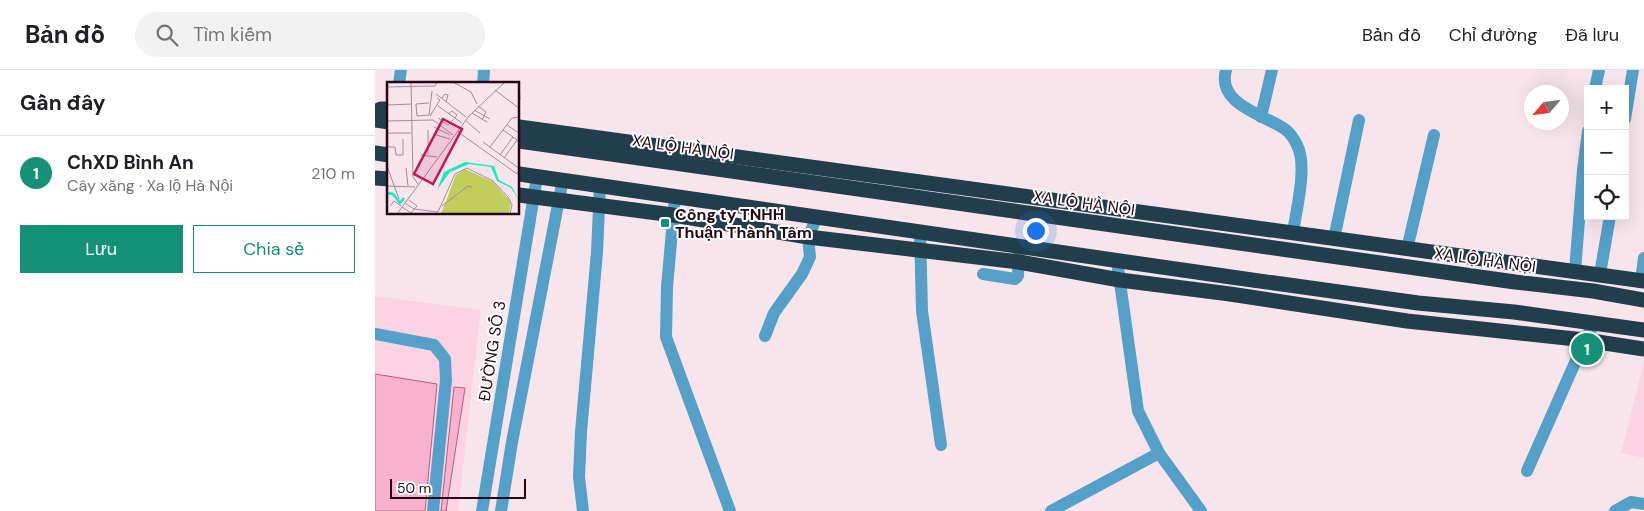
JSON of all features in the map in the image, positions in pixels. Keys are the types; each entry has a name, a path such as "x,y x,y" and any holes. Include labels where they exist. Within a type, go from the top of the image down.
{"highway":[{"path":"375,112 387,109"},
{"name":"XA LỘ HÀ NỘI","path":"520,127 1642,281"},
{"name":"XA LỘ HÀ NỘI","path":"520,141 1515,282 1593,291 1644,300"},
{"path":"520,174 1418,303 1514,312 1644,330"},
{"path":"520,194 673,215 808,237 1019,262 1120,280 1230,294 1407,321 1585,340 1644,349"},
{"path":"1593,291 1600,274"}],"street":[{"path":"1226,70 1226,87 1231,97 1245,108 1287,131 1298,146 1303,165 1293,233"},
{"path":"1261,117 1272,70"},
{"path":"1596,85 1599,70"},
{"path":"1629,94 1633,70"},
{"path":"1334,239 1359,120"},
{"path":"1407,249 1434,135"},
{"path":"1575,271 1584,162"},
{"name":"ĐƯỜNG SỐ 3","path":"483,511 537,177"},
{"path":"501,511 512,442 563,179"},
{"path":"583,511 579,477 581,432 597,252 600,185"},
{"path":"675,197 667,287 666,337 730,511"},
{"path":"765,336 774,313 802,274 810,257 808,237 817,217"},
{"path":"1600,274 1609,220"},
{"path":"920,232 922,311 941,445"},
{"path":"983,274 1015,279 1018,276 1020,246"},
{"path":"1642,281 1644,258"},
{"path":"1117,261 1138,411 1159,453 1201,511"},
{"path":"1527,471 1585,340 1595,324"},
{"path":"375,334 434,345 445,359 446,380 433,511"},
{"path":"1051,511 1159,453"},
{"path":"1615,511 1631,502 1644,504"}],"shaded area":[{"path":"375,296 481,310 458,511 375,511"},
{"path":"1644,361 1644,458 1621,453"}],"building":[{"path":"375,374 437,384 425,511 375,511"},
{"path":"454,387 465,388 446,511 441,511"}],"place":[{"name":"Công ty TNHH Thuận Thành Tâm","path":"665,223"},
{"name":"ChXD Bình An","path":"1587,349"}]}
